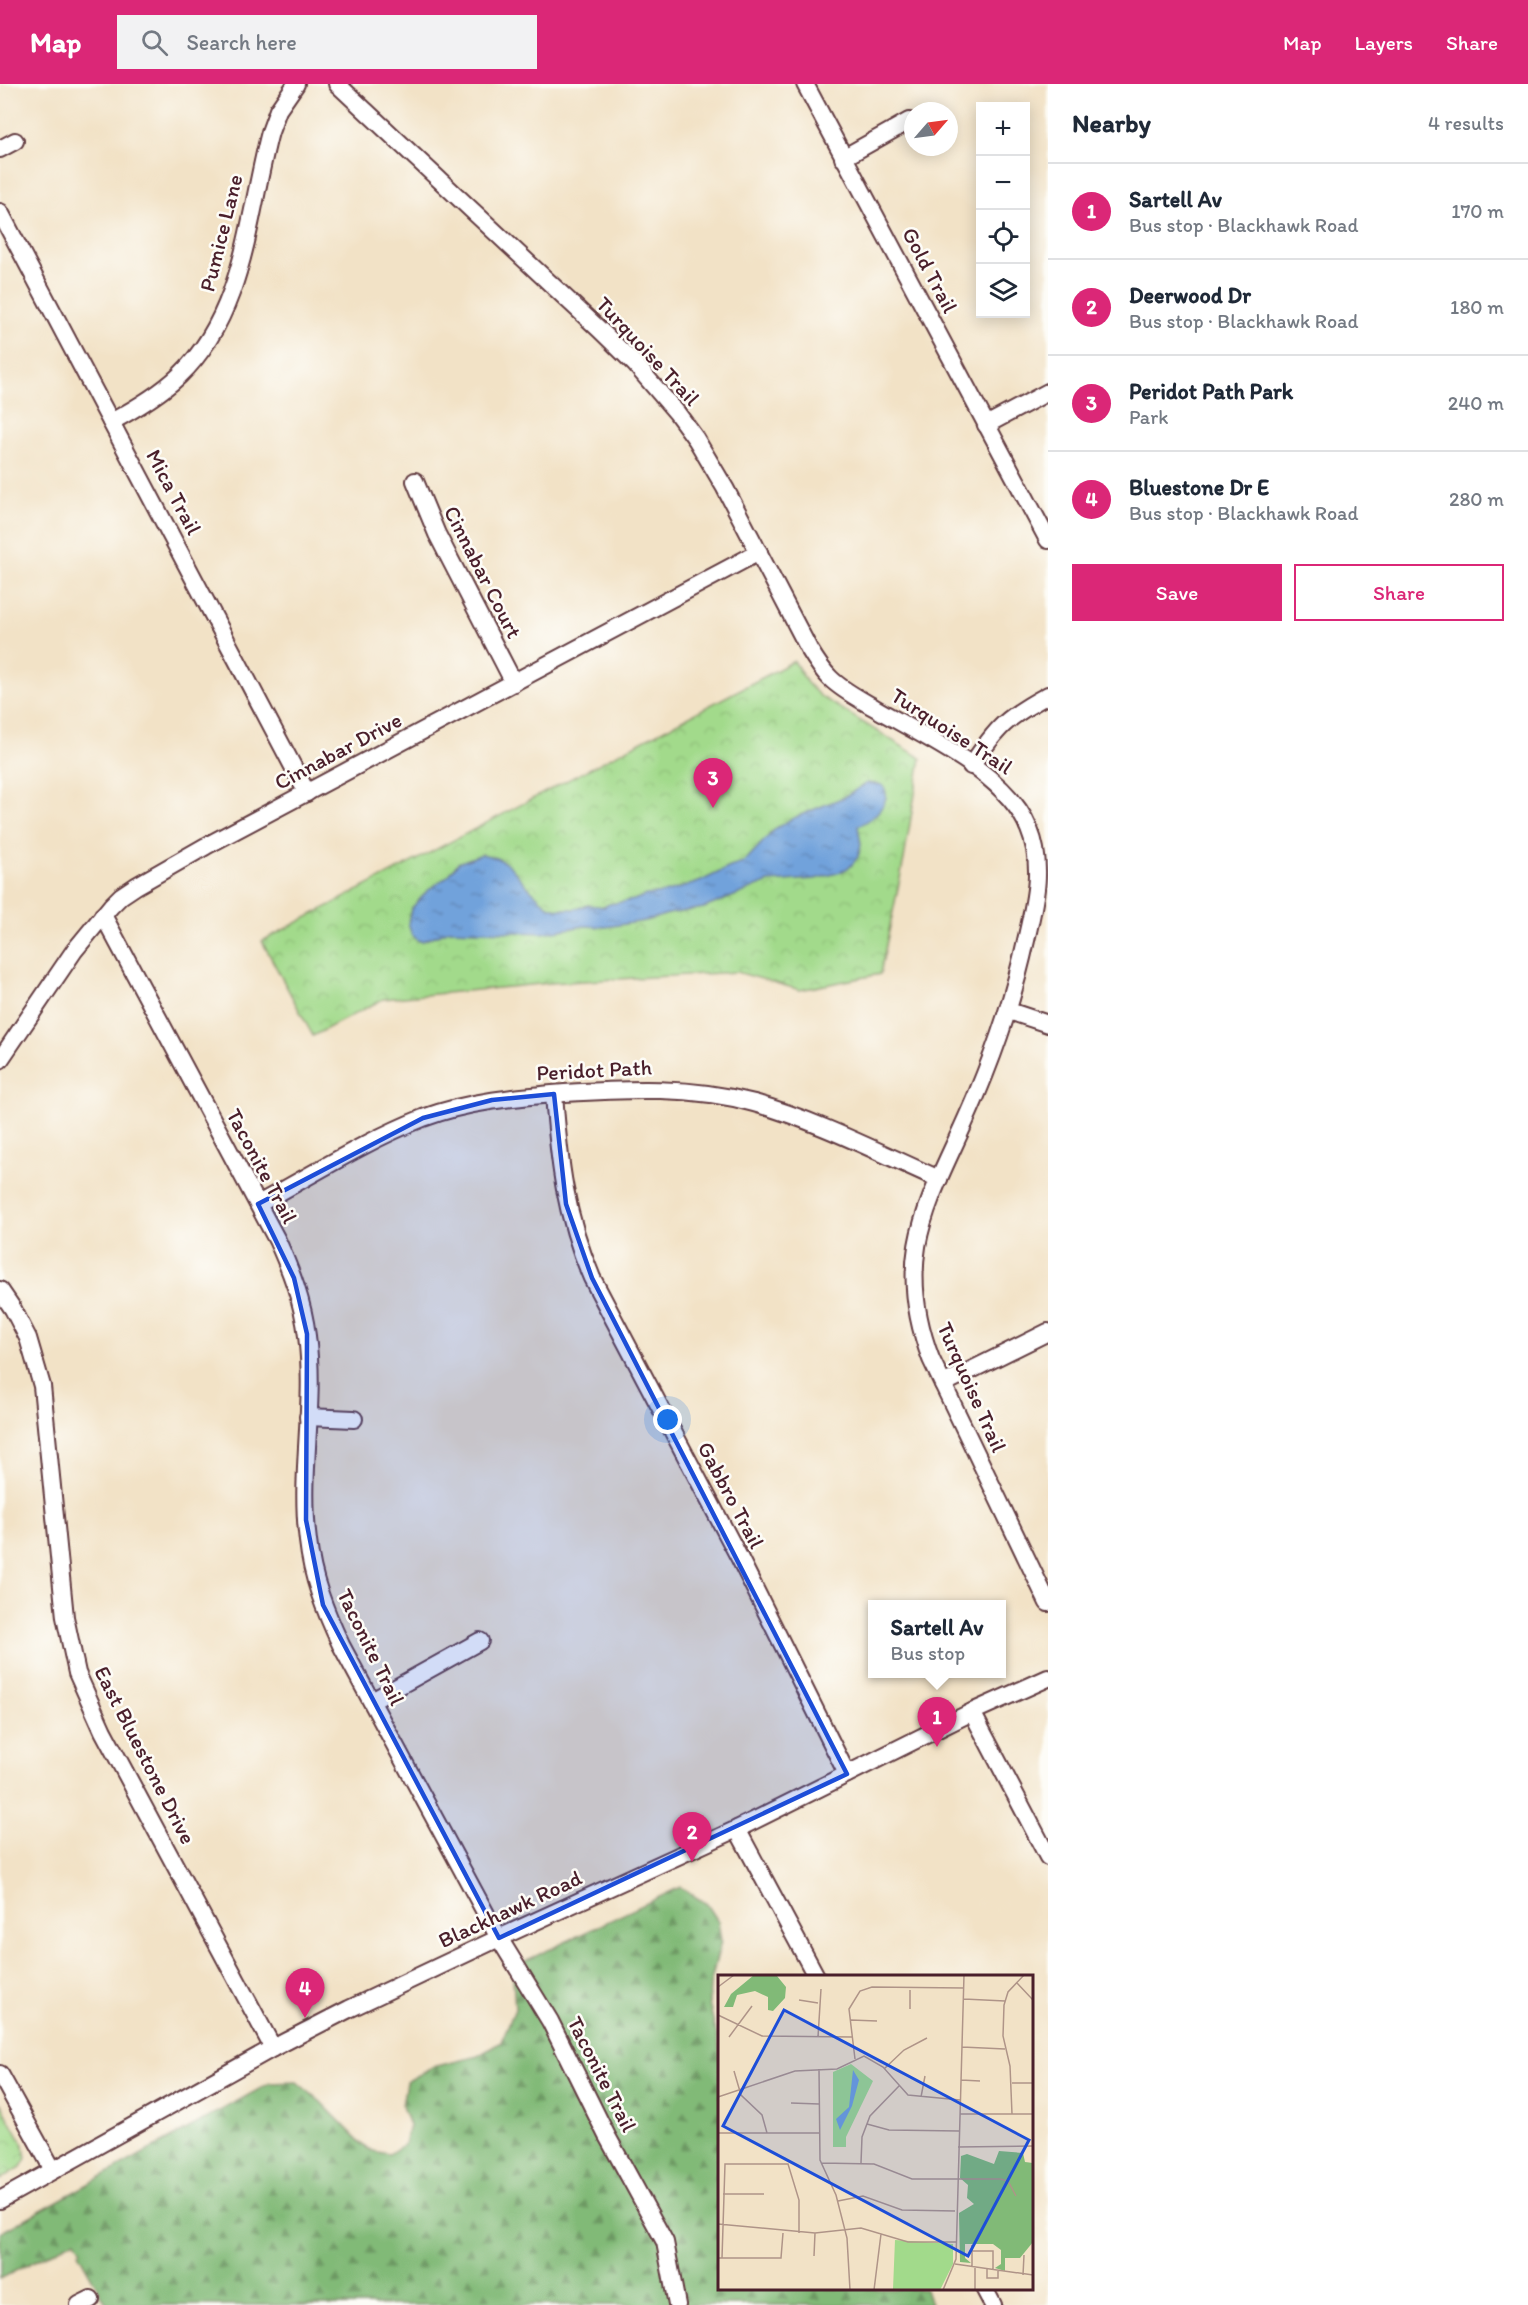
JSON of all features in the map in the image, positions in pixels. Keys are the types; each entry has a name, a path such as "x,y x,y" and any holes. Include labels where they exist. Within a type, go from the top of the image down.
{"street":[{"name":"Pumice Lane","path":"111,422 148,400 179,377 196,358 220,321 236,282 260,168 272,126 278,110 296,84"},
{"name":"Turquoise Trail","path":"337,84 635,364 677,413 696,439 725,488 809,649 831,679 861,700 996,782 1016,803 1030,830 1036,854 1035,904 1009,1011 975,1098 919,1228 913,1281 918,1321 931,1359 1048,1603"},
{"name":"Gold Trail","path":"805,84 1048,540"},
{"path":"843,158 904,124"},
{"path":"0,149 15,141"},
{"name":"Mica Trail","path":"0,212 307,794"},
{"path":"986,425 1048,392"},
{"name":"Cinnabar Court","path":"415,481 436,534 514,683"},
{"name":"Cinnabar Drive","path":"0,1060 74,951 121,896 150,877 759,552"},
{"path":"971,765 1001,725 1021,710 1048,695"},
{"name":"Taconite Trail","path":"103,915 258,1204 286,1259 302,1305 309,1353 306,1520 313,1570 329,1621 499,1938 550,2021 607,2136 665,2242 677,2305"},
{"path":"1009,1011 1048,1024"},
{"name":"Peridot Path","path":"258,1204 380,1138 423,1118 492,1100 620,1090 664,1090 733,1098 797,1116 939,1179"},
{"name":"Gabbro Trail","path":"554,1094 566,1204 578,1244 592,1278 734,1548 847,1774"},
{"name":"East Bluestone Drive","path":"0,1290 28,1338 42,1386 64,1617 77,1673 103,1731 273,2048"},
{"path":"943,1384 1048,1332"},
{"path":"308,1417 354,1419"},
{"path":"372,1701 480,1641"},
{"name":"Blackhawk Road","path":"0,2199 273,2048 499,1938 737,1829 972,1712 1048,1677"},
{"path":"972,1712 1048,1857"},
{"path":"737,1829 815,1975"},
{"path":"0,2074 53,2170"},
{"path":"985,2290 993,2305"}],"highlighted area":[{"path":"554,1094 566,1204 592,1278 847,1774 499,1938 323,1605 306,1520 307,1334 294,1278 258,1204 423,1118 492,1100"}],"green space":[{"path":"794,661 807,683 820,696 921,758 904,859 880,974 800,990 737,972 550,983 383,999 313,1036 262,941"},
{"path":"680,1887 707,1904 718,1921 721,1941 710,1985 709,2004 718,2039 718,2290 926,2290 931,2305 107,2305 78,2253 81,2251 75,2240 0,2279 0,2233 270,2083 297,2082 321,2102 368,2150 389,2154 404,2144 409,2126 402,2106 406,2082 433,2067 478,2056 501,2042 515,2009 513,1977 523,1962"},
{"path":"0,2102 24,2146 26,2158 21,2167 0,2180"}],"water":[{"path":"867,783 882,785 886,797 876,814 858,826 861,845 858,857 851,866 841,872 815,879 769,882 704,908 606,927 584,926 543,933 449,930 419,941 412,935 408,924 411,909 427,891 449,875 458,863 482,854 497,858 509,865 548,906 559,909 574,909 588,905 604,907 646,895 664,893 699,882 743,863 776,828 791,819 844,797"}],"place":[{"name":"Peridot Path Park","path":"713,808"},
{"name":"Sartell Av","path":"937,1747"},
{"name":"Deerwood Dr","path":"692,1862"},
{"name":"Bluestone Dr E","path":"305,2018"}]}
